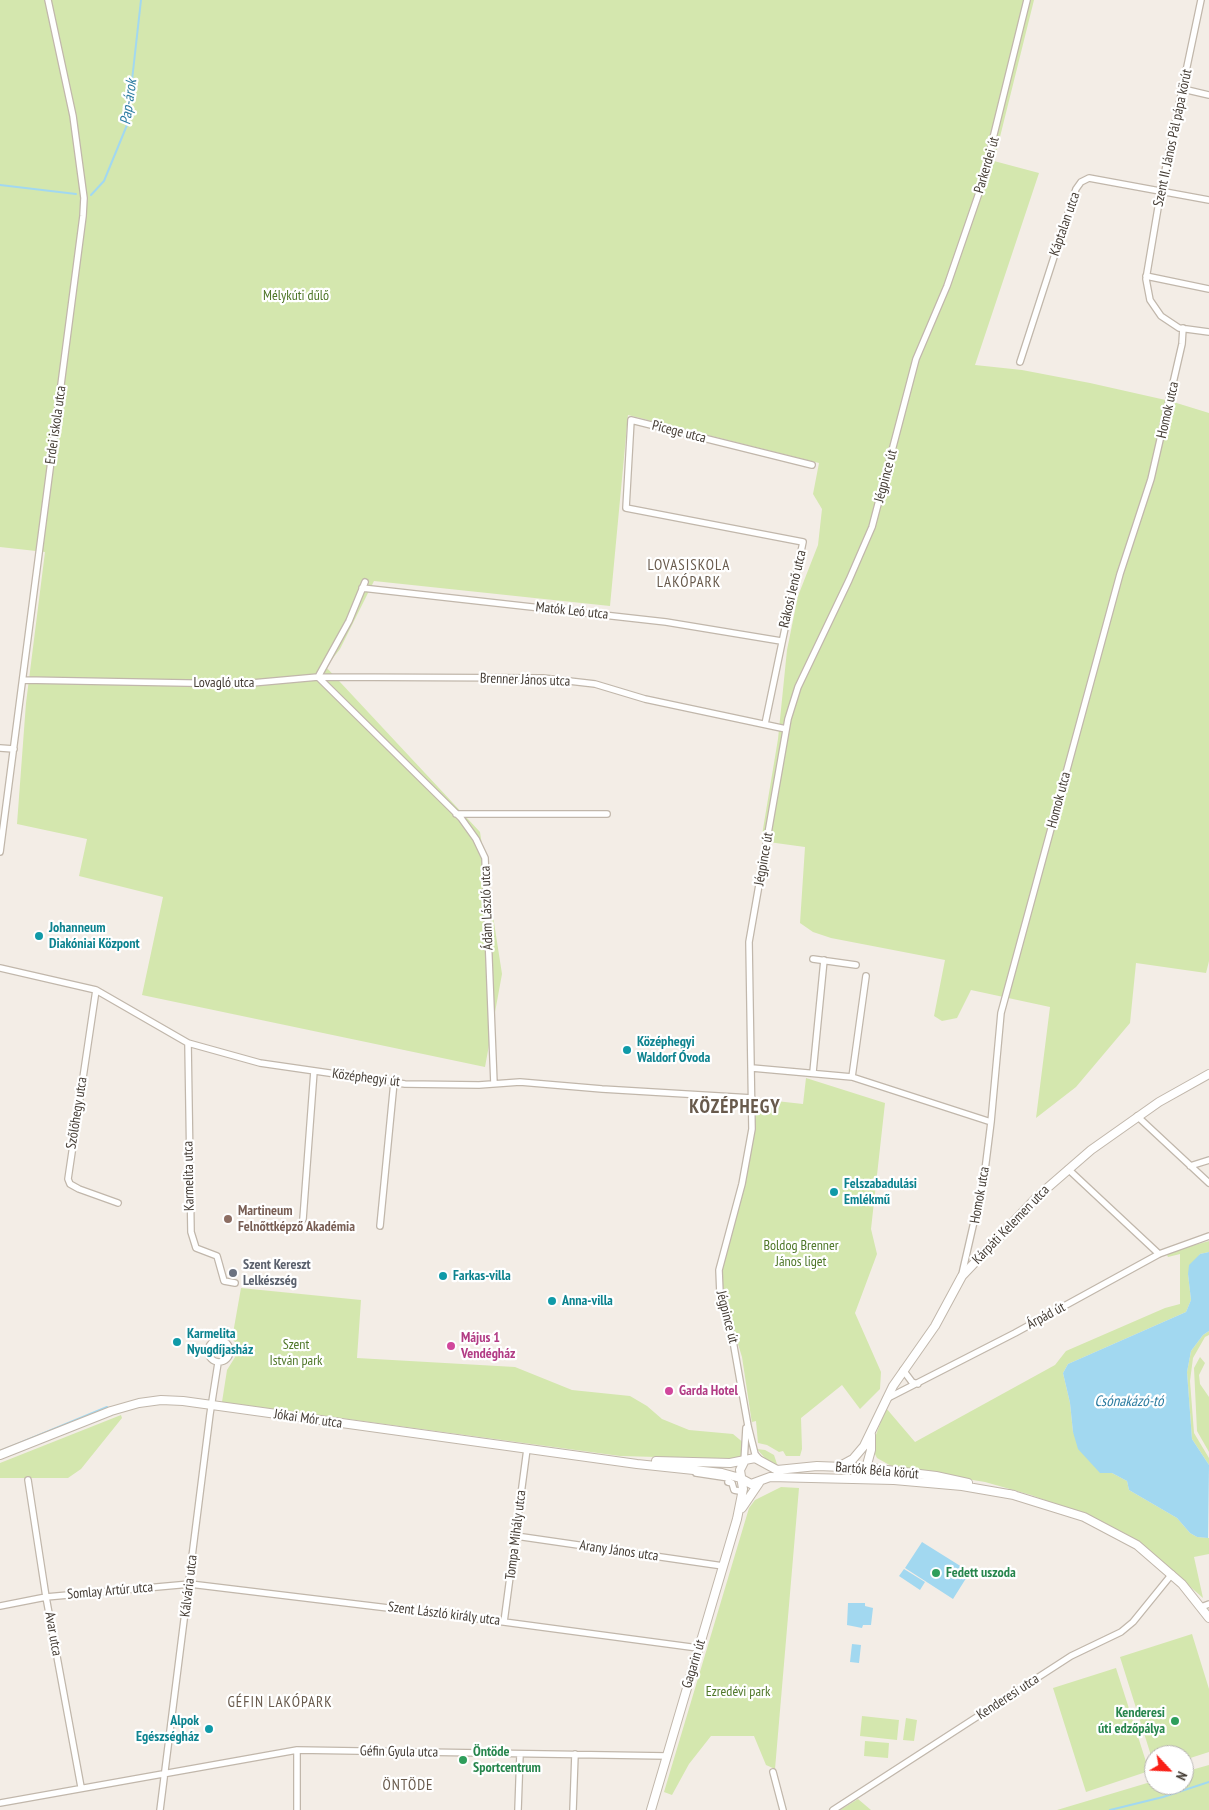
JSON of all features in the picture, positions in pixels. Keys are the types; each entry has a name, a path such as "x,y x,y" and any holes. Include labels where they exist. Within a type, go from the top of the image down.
{"street":[{"name":"Erdei iskola utca","path":"0,852 81,239 84,198 73,116 48,0"},
{"name":"Parkerdei út","path":"929,324 947,286 981,187 1027,0"},
{"name":"Szent II. János Pál pápa körút","path":"1201,0 1161,190 1146,276 1146,290 1154,308 1173,325 1194,332 1209,332"},
{"path":"1183,89 1209,94"},
{"name":"Káptalan utca","path":"1020,362 1076,189 1080,182 1089,178 1209,200"},
{"path":"1146,276 1209,289"},
{"name":"Jégpince út","path":"762,1461 755,1454 733,1341 718,1282 718,1270 748,1154 752,1128 755,1068 748,975 749,942 786,729 798,688 872,527 916,359 929,324"},
{"name":"Homok utca","path":"962,1276 980,1198 991,1122 1000,1013 1120,574 1151,479 1182,344 1183,328"},
{"name":"Picege utca","path":"626,508 631,420 812,465"},
{"name":"Rákosi Jenő utca","path":"626,508 803,542 765,724"},
{"name":"Matók Leó utca","path":"318,677 349,621 364,585 666,622 781,641"},
{"name":"Lovagló utca","path":"23,680 241,684 318,677"},
{"name":"Brenner János utca","path":"318,677 543,678 595,684 645,699 786,729"},
{"name":"Ádám László utca","path":"318,677 456,814 476,839 485,858 494,1084"},
{"path":"0,748 14,749"},
{"path":"456,814 607,814"},
{"path":"813,958 856,965"},
{"path":"813,1072 824,960"},
{"name":"Középhegyi út","path":"0,968 96,990 188,1043 241,1059 394,1082 444,1086 529,1082 602,1089 752,1098"},
{"path":"852,1077 866,976"},
{"name":"Szőlőhegy utca","path":"96,990 68,1178 70,1184 79,1189 118,1203"},
{"name":"Karmelita utca","path":"188,1043 191,1232 196,1248 217,1256 224,1281 234,1283"},
{"path":"755,1068 852,1077 991,1122"},
{"path":"303,1220 314,1071"},
{"name":"Kárpáti Kelemen utca","path":"836,1467 857,1455 872,1431 884,1400 935,1326 962,1276 1038,1196 1068,1169 1137,1116 1209,1074"},
{"path":"380,1226 394,1082"},
{"path":"1137,1116 1209,1183"},
{"path":"1190,1166 1209,1160"},
{"path":"1068,1169 1159,1254"},
{"name":"Árpád út","path":"884,1400 918,1384 1159,1254 1209,1236"},
{"name":"Kálvária utca","path":"160,1810 190,1584 211,1405 218,1363"},
{"path":"903,1370 912,1382 918,1384"},
{"name":"Jókai Mór utca","path":"0,1455 98,1416 139,1403 161,1400 722,1473 743,1479"},
{"name":"Jégpince út","path":"744,1462 746,1413"},
{"name":"Kárpáti Kelemen utca","path":"864,1479 871,1450 872,1431"},
{"name":"Tompa Mihály utca","path":"504,1622 527,1449"},
{"path":"871,1450 872,1457 878,1463 892,1471"},
{"name":"Bartók Béla körút","path":"744,1462 751,1458 762,1461 778,1470 836,1467 866,1468 950,1479 1014,1495 1084,1517 1137,1545 1205,1605 1209,1618"},
{"name":"Jókai Mór utca","path":"624,1461 744,1462"},
{"path":"761,1481 766,1471 762,1461"},
{"name":"Gagarin út","path":"650,1810 737,1519 743,1479 740,1470 744,1462"},
{"path":"680,1468 729,1478 728,1482 732,1483 734,1490 739,1491"},
{"name":"Bartók Béla körút","path":"743,1479 751,1484 770,1477 934,1483 1014,1495"},
{"name":"Avar utca","path":"28,1480 46,1597 81,1787"},
{"name":"Gagarin út","path":"737,1519 751,1492 761,1481"},
{"name":"Arany János utca","path":"516,1536 723,1566"},
{"name":"Kenderesi utca","path":"833,1810 1071,1656 1121,1632 1132,1622 1172,1574"},
{"name":"Somlay Artúr utca","path":"0,1606 46,1597 190,1584"},
{"name":"Szent László király utca","path":"190,1584 504,1622 698,1648"},
{"path":"296,1750 297,1810"},
{"name":"Géfin Gyula utca","path":"0,1802 296,1750 667,1756"},
{"path":"518,1810 520,1754"},
{"path":"573,1810 575,1754"},
{"path":"773,1772 783,1810"}],"green space":[{"name":"Mélykúti dűlő","path":"0,0 1034,0 994,161 1039,173 975,365 1022,370 1090,383 1170,401 1209,413 1209,961 1206,973 1136,963 1130,1023 1076,1087 1036,1118 1050,1007 971,990 957,1018 942,1021 934,1016 945,960 831,938 813,932 800,923 805,847 761,841 778,739 787,650 798,596 818,545 822,509 813,494 819,463 628,415 610,606 374,581 340,649 326,667 480,832 502,974 485,1067 142,995 163,897 79,876 87,839 17,824 26,703 45,552 0,547"},
{"name":"Boldog Brenner János liget","path":"806,1078 885,1103 871,1229 877,1254 855,1313 881,1372 880,1389 860,1409 842,1385 801,1418 802,1449 800,1456 786,1456 783,1451 779,1452 767,1445 758,1443 756,1421 752,1422 753,1430 742,1357 723,1295 722,1283 723,1266 745,1186 758,1099 803,1104"},
{"path":"1209,1241 1209,1252 1200,1254 1188,1274 1191,1300 1186,1312 1068,1364 1063,1373 1070,1403 1073,1432 1112,1473 1127,1481 1129,1490 1177,1518 1190,1533 1197,1537 1209,1538 1209,1554 1194,1557 1203,1598 1146,1548 1120,1531 1090,1517 1031,1495 985,1482 893,1467 877,1458 874,1452 874,1440 886,1408 915,1442 1055,1365 1066,1351 1165,1308 1180,1304 1180,1254 1168,1257 1166,1253"},
{"name":"Szent István park","path":"241,1288 361,1300 357,1358 515,1367 572,1390 630,1396 647,1406 662,1419 689,1430 733,1434 745,1444 744,1457 732,1459 620,1456 222,1402 227,1370 237,1354 236,1343 232,1339"},
{"path":"1209,1331 1209,1335 1205,1337 1193,1358 1190,1381 1194,1433 1209,1458 1209,1465 1192,1439 1187,1372 1191,1351 1203,1335"},
{"path":"1200,1357 1205,1363 1199,1375 1200,1384 1209,1397 1209,1452 1197,1431 1194,1368"},
{"path":"121,1415 122,1418 81,1469 68,1478 0,1478 0,1463"},
{"path":"757,1449 765,1450 774,1455 778,1467 770,1464"},
{"name":"Ezredévi park","path":"781,1487 799,1488 775,1769 766,1765 754,1736 711,1736 689,1764 672,1795 664,1792 749,1508 755,1500"},
{"name":"Kenderesi úti edzőpálya","path":"1192,1634 1209,1689 1209,1752 1194,1757 1194,1745 1148,1745 1120,1657"},
{"path":"1116,1668 1144,1755 1144,1773 1086,1792 1053,1688"},
{"path":"862,1716 899,1720 897,1740 860,1736"},
{"path":"906,1718 917,1720 914,1741 903,1740"},
{"path":"865,1741 889,1743 888,1758 864,1756"},
{"path":"1209,1765 1209,1810 1057,1810 1144,1784 1144,1795 1194,1795 1194,1769"},
{"path":"858,1799 871,1810 840,1810"}],"water":[{"name":"Csónakázó-tó","path":"1209,1252 1209,1331 1203,1335 1191,1351 1187,1372 1192,1439 1209,1465 1208,1538 1197,1537 1190,1533 1177,1518 1129,1490 1127,1481 1112,1473 1100,1473 1078,1449 1073,1432 1070,1403 1063,1373 1068,1364 1186,1312 1191,1300 1188,1274 1189,1265 1200,1254"},
{"path":"922,1542 970,1572 953,1599 905,1568"},
{"path":"904,1569 925,1582 920,1590 899,1576"},
{"path":"848,1603 865,1603 865,1606 873,1608 871,1625 863,1625 862,1628 847,1625"},
{"path":"852,1644 861,1645 859,1663 850,1662"}],"waterway":[{"name":"Pap-árok","path":"91,195 104,181 127,125 141,0"},
{"name":"Pap-árok","path":"0,185 76,194"},
{"path":"0,1451 107,1407"},
{"path":"1110,1810 1163,1797 1209,1782"}],"place":[{"name":"Johanneum Diakóniai Központ","path":"39,936"},
{"name":"Középhegyi Waldorf Óvoda","path":"627,1050"},
{"name":"Felszabadulási Emlékmű","path":"834,1192"},
{"name":"Martineum Felnőttképző Akadémia","path":"228,1219"},
{"name":"Szent Kereszt Lelkészség","path":"233,1273"},
{"name":"Farkas-villa","path":"443,1276"},
{"name":"Anna-villa","path":"552,1301"},
{"name":"Karmelita Nyugdíjasház","path":"177,1342"},
{"name":"Május 1 Vendégház","path":"451,1346"},
{"name":"Garda Hotel","path":"669,1391"},
{"name":"Fedett uszoda","path":"936,1573"},
{"name":"Kenderesi úti edzőpálya","path":"1175,1721"},
{"name":"Alpok Egészségház","path":"209,1729"},
{"name":"Öntöde Sportcentrum","path":"463,1760"}],"district":[{"name":"LOVASISKOLA LAKÓPARK","path":"689,574"},
{"name":"KÖZÉPHEGY","path":"735,1108"},
{"name":"GÉFIN LAKÓPARK","path":"280,1703"},
{"name":"ÖNTÖDE","path":"408,1786"}]}
